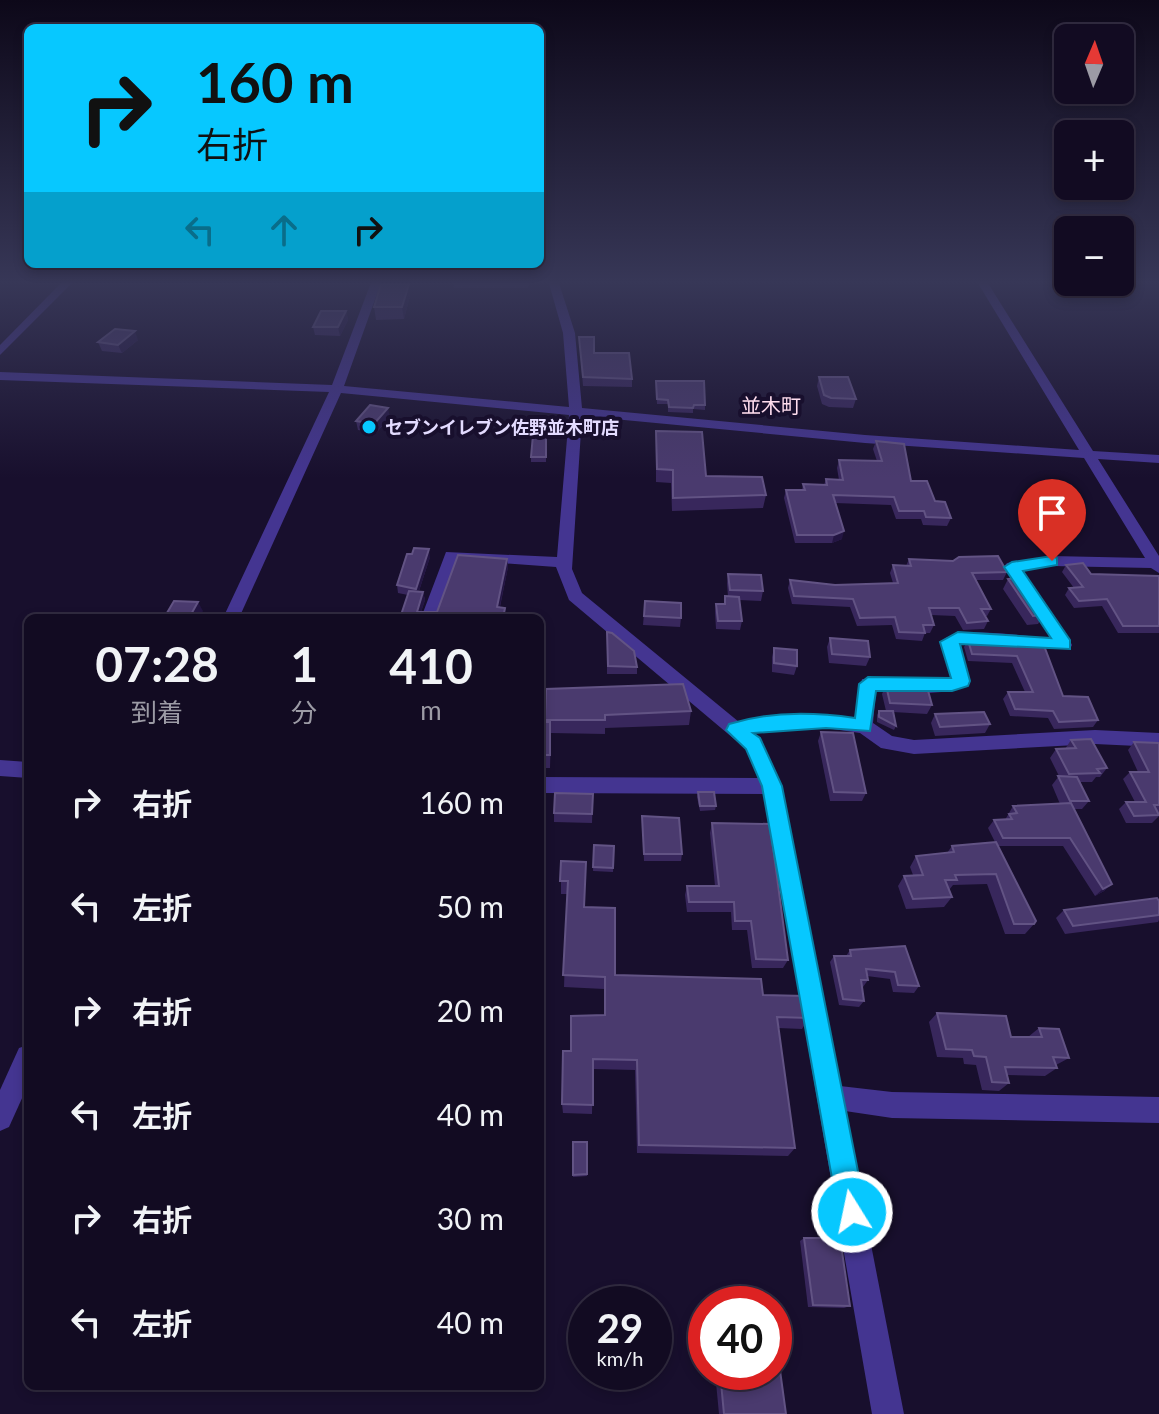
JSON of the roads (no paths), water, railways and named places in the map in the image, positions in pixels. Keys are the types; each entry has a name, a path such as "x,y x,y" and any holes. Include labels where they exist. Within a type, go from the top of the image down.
{"street":[{"path":"233,614 337,389 353,346"},
{"path":"571,346 574,411 565,563 567,585 575,596 753,744 772,786 888,1414"},
{"path":"1021,346 1157,565"},
{"path":"0,376 337,389 851,438 1159,459"},
{"path":"430,614 451,555 565,563"},
{"path":"864,726 868,684 952,685 961,681 949,642 958,638 1064,645 1012,567 1052,561 1157,565"},
{"path":"736,730 765,723 826,721 864,726 888,743 914,747 1081,738 1159,740"},
{"path":"0,768 24,770"},
{"path":"544,785 772,786"},
{"path":"0,1118 24,1066"},
{"path":"831,1097 892,1105 1159,1110"}],"place":[{"name":"セブンイレブン佐野並木町店","path":"369,427"}],"district":[{"name":"並木町","path":"771,405"}]}
